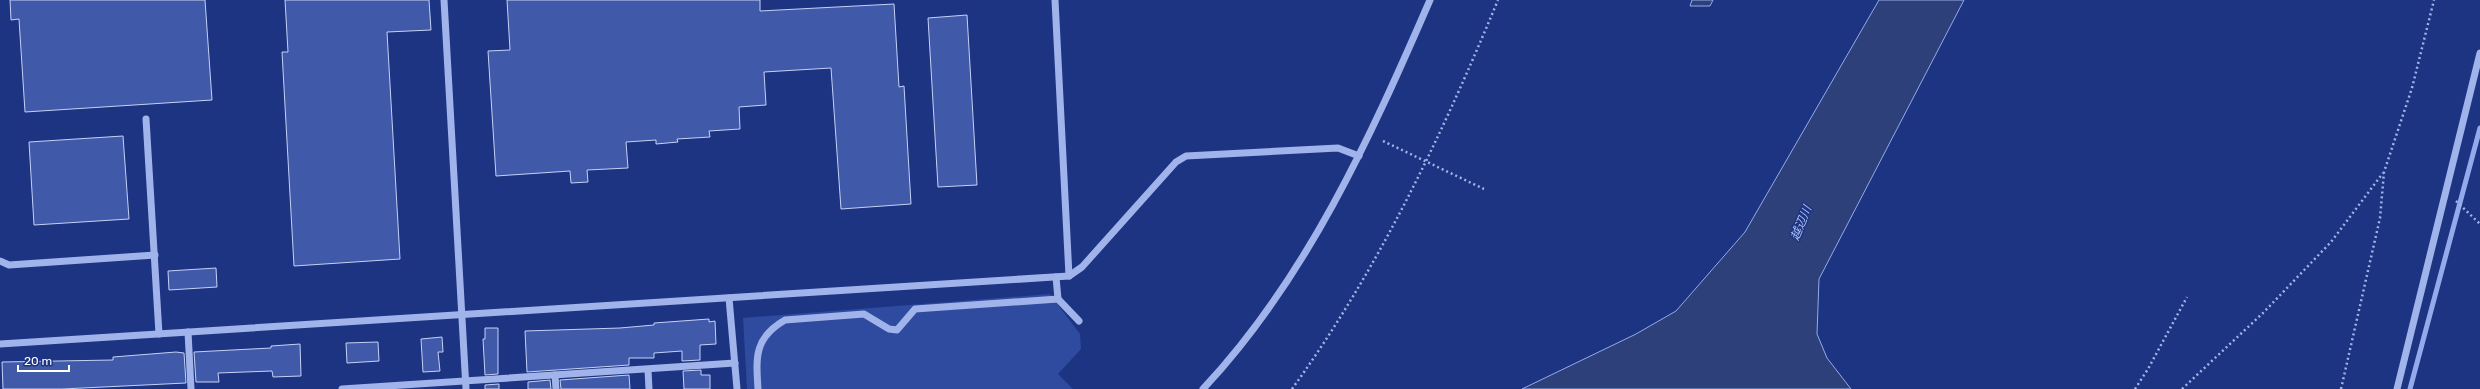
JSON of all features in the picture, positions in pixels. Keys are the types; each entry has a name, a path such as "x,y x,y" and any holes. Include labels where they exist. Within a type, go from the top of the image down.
{"street":[{"path":"444,0 466,389"},
{"path":"1055,0 1069,276"},
{"path":"1203,389 1247,338 1292,274 1359,156 1430,0"},
{"path":"2397,389 2480,53"},
{"path":"146,119 159,334"},
{"path":"0,344 1069,276 1082,267 1176,162 1186,156 1338,148 1359,156"},
{"path":"0,261 9,265 155,255"},
{"path":"1056,277 1058,298 1078,320"},
{"path":"729,298 737,389"},
{"path":"758,389 756,358 759,345 776,325 785,320 864,314 889,329 897,330 916,309 1058,298"},
{"path":"188,332 191,389"},
{"path":"342,389 465,380 648,370 735,363"},
{"path":"648,370 649,389"},
{"path":"555,375 556,389"}],"path":[{"path":"1292,389 1348,305 1382,246 1425,161 1498,0"},
{"path":"2341,389 2380,218 2384,172 2412,88 2434,0"},
{"path":"1383,141 1484,189"},
{"path":"2182,389 2263,313 2331,242 2384,172"},
{"path":"2446,193 2480,224"},
{"path":"2135,389 2148,369 2186,297"}],"shaded area":[{"path":"1050,294 1080,334 1081,349 1058,374 1073,389 747,389 743,318"}],"water":[{"path":"1692,0 1713,0 1710,6 1690,6"},
{"name":"越辺川","path":"1879,0 1964,0 1819,279 1817,334 1827,358 1851,389 1522,389 1636,334 1676,311 1745,232"}],"building":[{"path":"10,0 205,0 212,100 25,112 19,19 11,20"},
{"path":"285,0 429,0 431,30 387,32 400,259 294,266 282,52 288,52"},
{"path":"507,0 760,0 760,11 894,4 899,87 904,86 911,204 841,209 831,68 764,72 766,105 739,107 740,129 709,131 710,137 677,139 678,142 656,144 656,140 626,142 628,168 587,170 588,182 571,183 570,171 496,176 488,51 510,50"},
{"path":"967,15 977,185 938,187 928,18"},
{"path":"123,136 129,219 34,225 29,142"},
{"path":"216,268 217,287 169,290 168,271"},
{"path":"709,319 709,322 715,321 716,344 700,345 700,360 682,361 682,351 654,353 654,358 629,358 629,365 527,372 525,331 620,328 654,325 654,323"},
{"path":"485,328 498,328 498,374 485,375 483,339 485,339"},
{"path":"442,337 443,352 438,352 440,371 423,372 421,339"},
{"path":"378,342 379,361 347,363 346,343"},
{"path":"300,344 301,376 273,377 272,371 218,373 219,382 196,382 194,352 271,348 271,346"},
{"path":"176,352 184,353 186,383 62,389 3,389 2,362 113,360 113,357"},
{"path":"701,370 701,375 710,375 710,389 684,389 683,371"},
{"path":"629,375 630,389 561,389 560,380"},
{"path":"550,380 551,389 528,389 528,382"},
{"path":"499,384 499,389 485,389 485,385"}],"waterway":[{"path":"2410,389 2480,128"}]}
